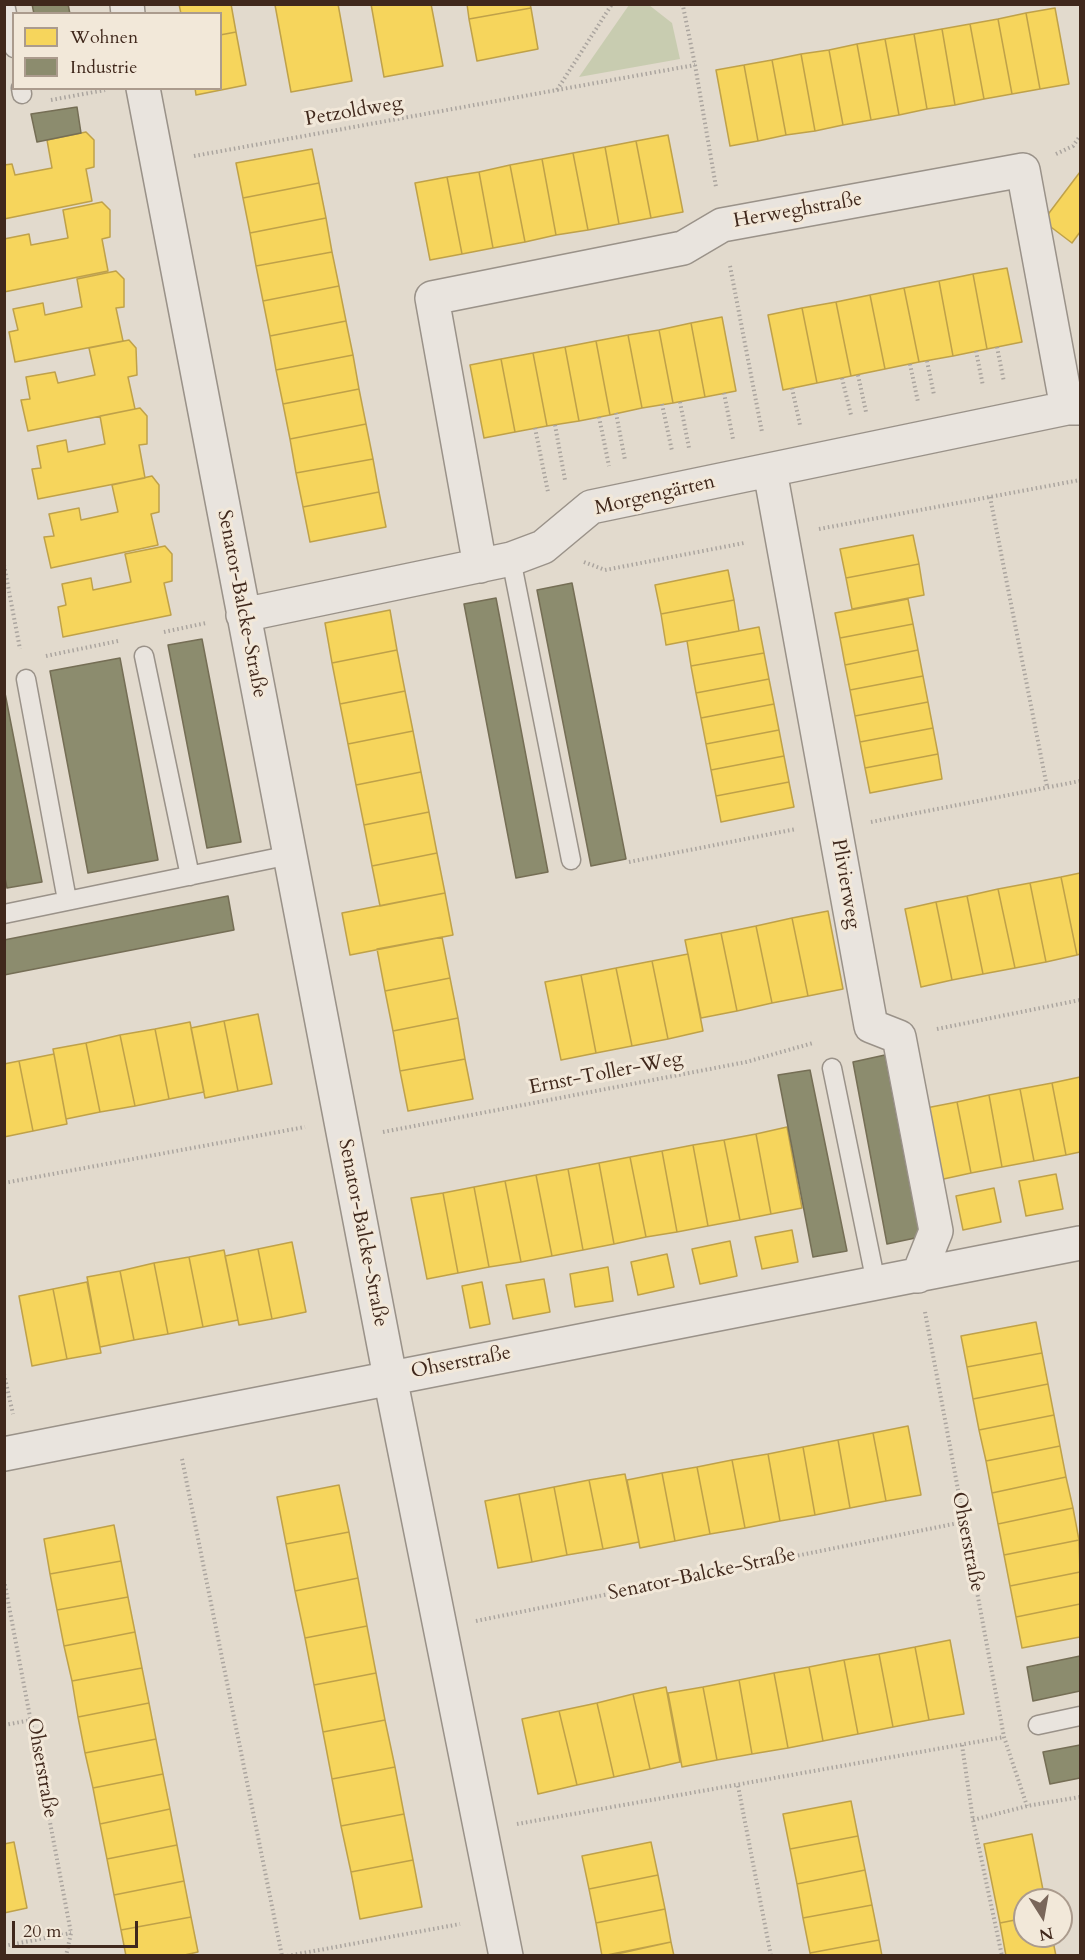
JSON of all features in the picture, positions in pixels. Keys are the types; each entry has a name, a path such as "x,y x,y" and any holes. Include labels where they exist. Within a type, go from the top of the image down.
{"street":[{"name":"Senator-Balcke-Straße","path":"143,90 390,1377 506,1956"},
{"name":"Herweghstraße","path":"495,563 432,298 683,248 722,225 1023,170 1074,408"},
{"name":"Morgengärten","path":"243,615 495,563 543,548 591,507 1074,408"},
{"name":"Plivierweg","path":"755,474 835,825 871,1026 899,1038"},
{"path":"899,1038 936,1231 918,1276"},
{"name":"Ohserstraße","path":"4,1454 1080,1243"}],"lane":[{"path":"5,4 12,38"},
{"path":"495,563 571,860"},
{"path":"144,656 190,876"},
{"path":"26,679 67,900"},
{"path":"4,914 290,855"},
{"path":"832,1068 876,1283"},
{"path":"1038,1725 1080,1716"}],"path":[{"path":"557,90 612,4"},
{"name":"Petzoldweg","path":"158,163 695,65"},
{"path":"46,101 102,90"},
{"path":"724,393 755,474"},
{"path":"680,402 688,488"},
{"path":"662,404 688,488"},
{"path":"616,413 625,501"},
{"path":"599,417 625,501"},
{"path":"555,424 565,529"},
{"path":"536,428 565,529"},
{"path":"990,497 1047,788"},
{"path":"4,565 21,650"},
{"path":"629,862 1080,781"},
{"path":"899,1038 1080,1000"},
{"name":"Ernst-Toller-Weg","path":"343,1130 746,1062 814,1043"},
{"name":"Senator-Balcke-Straße","path":"4,1183 343,1130"},
{"name":"Ohserstraße","path":"918,1276 1004,1737 1028,1806"},
{"path":"174,1420 285,1956 498,1916"},
{"name":"Senator-Balcke-Straße","path":"441,1628 963,1522"},
{"name":"Ohserstraße","path":"4,1580 71,1934 66,1956"},
{"path":"4,1725 32,1720"},
{"path":"481,1830 1004,1737"},
{"path":"962,1745 973,1820 1002,1956"},
{"path":"738,1786 771,1956"},
{"path":"973,1820 1028,1806 1080,1797"},
{"path":"4,1946 71,1934"}],"green space":[{"path":"629,5 649,5 672,23 680,59 579,77"}],"building: Wohnen":[{"path":"179,4 231,4 236,32 222,35 222,12 181,12"},
{"path":"338,4 352,81 291,92 275,5"},
{"path":"371,4 431,4 443,66 384,77"},
{"path":"467,4 530,4 531,8 469,19"},
{"path":"531,8 538,49 477,61 469,19"},
{"path":"1055,8 1069,84 1040,89 1026,13"},
{"path":"1026,13 1040,89 1012,94 998,19"},
{"path":"998,19 1012,94 984,99 970,24"},
{"path":"970,24 984,99 955,105 942,29"},
{"path":"942,29 955,105 927,109 914,34"},
{"path":"236,32 246,85 222,90 222,35"},
{"path":"914,34 927,109 899,115 885,39"},
{"path":"885,39 899,115 871,120 857,44"},
{"path":"857,44 871,120 843,125 829,50"},
{"path":"829,50 843,125 815,131 801,54"},
{"path":"801,54 815,131 786,135 772,60"},
{"path":"772,60 786,135 758,141 744,65"},
{"path":"744,65 758,141 730,146 716,70"},
{"path":"195,90 221,90 196,95"},
{"path":"86,132 94,140 94,167 86,169 92,201 4,219 4,165 12,164 15,175 52,168 47,140"},
{"path":"668,135 683,212 651,218 636,141"},
{"path":"636,141 651,218 619,224 605,147"},
{"path":"605,147 619,224 588,230 573,153"},
{"path":"312,149 319,183 243,198 236,163"},
{"path":"573,153 588,230 556,235 542,159"},
{"path":"542,159 556,235 525,242 510,165"},
{"path":"510,165 525,242 493,248 479,172"},
{"path":"479,172 493,248 462,254 447,177"},
{"path":"1080,172 1080,232 1072,243 1043,221"},
{"path":"447,177 462,254 430,260 415,183"},
{"path":"319,183 326,218 250,233 243,198"},
{"path":"102,202 110,210 110,237 102,239 108,271 4,292 4,239 29,234 31,245 68,238 63,210"},
{"path":"326,218 332,252 256,266 250,233"},
{"path":"332,252 339,286 263,301 256,266"},
{"path":"1007,268 1022,342 987,349 973,274"},
{"path":"116,271 124,279 124,307 116,308 123,341 15,362 9,332 18,330 13,309 43,303 45,315 82,307 77,279"},
{"path":"973,274 987,349 953,356 939,281"},
{"path":"939,281 953,356 919,362 904,288"},
{"path":"339,286 346,321 270,336 263,301"},
{"path":"904,288 919,362 885,369 870,295"},
{"path":"870,295 885,369 851,376 836,302"},
{"path":"836,302 851,376 817,383 802,308"},
{"path":"802,308 817,383 783,390 768,315"},
{"path":"722,317 736,391 705,397 691,323"},
{"path":"346,321 353,355 276,370 270,336"},
{"path":"691,323 705,397 673,403 659,330"},
{"path":"659,330 673,403 642,408 628,335"},
{"path":"628,335 642,408 610,415 596,341"},
{"path":"129,340 136,348 137,375 128,377 135,409 28,431 21,400 30,399 26,377 55,372 58,383 95,375 89,348"},
{"path":"596,341 610,415 579,421 565,347"},
{"path":"565,347 579,421 547,426 533,353"},
{"path":"533,353 547,426 515,432 501,359"},
{"path":"353,355 359,389 283,404 276,370"},
{"path":"501,359 515,432 484,438 470,365"},
{"path":"359,389 366,424 290,439 283,404"},
{"path":"140,408 147,416 147,444 139,445 145,478 38,499 32,469 41,468 37,446 66,440 68,452 105,444 100,416"},
{"path":"366,424 373,459 296,473 290,439"},
{"path":"373,459 379,492 303,507 296,473"},
{"path":"152,476 159,485 159,512 151,514 158,545 51,568 44,537 54,536 49,514 79,508 81,520 118,512 112,485"},
{"path":"379,492 386,527 310,542 303,507"},
{"path":"913,535 919,564 846,578 840,549"},
{"path":"165,546 172,554 172,581 164,583 171,615 63,637 58,607 66,605 62,584 91,578 93,590 131,582 125,554"},
{"path":"919,564 924,595 852,609 846,578"},
{"path":"728,570 734,600 661,614 655,585"},
{"path":"908,599 913,624 840,638 835,613"},
{"path":"734,600 739,631 666,645 661,614"},
{"path":"390,610 397,650 332,663 325,623"},
{"path":"913,624 918,650 845,665 840,638"},
{"path":"759,627 764,653 691,666 687,641"},
{"path":"397,650 405,691 340,704 332,663"},
{"path":"918,650 923,676 850,690 845,665"},
{"path":"764,653 769,679 696,693 691,666"},
{"path":"923,676 928,702 855,716 850,690"},
{"path":"769,679 774,704 701,718 696,693"},
{"path":"405,691 413,731 348,744 340,704"},
{"path":"928,702 933,728 860,742 855,716"},
{"path":"774,704 779,730 706,744 701,718"},
{"path":"933,728 938,754 865,768 860,742"},
{"path":"779,730 784,756 711,770 706,744"},
{"path":"413,731 421,772 356,785 348,744"},
{"path":"938,754 942,779 870,793 865,768"},
{"path":"784,756 789,782 716,796 711,770"},
{"path":"421,772 429,812 364,825 356,785"},
{"path":"789,782 794,807 721,822 716,796"},
{"path":"429,812 437,853 372,866 364,825"},
{"path":"437,853 445,893 380,906 372,866"},
{"path":"1080,873 1080,954 1077,955 1061,877"},
{"path":"1061,877 1077,955 1046,962 1030,883"},
{"path":"1030,883 1046,962 1015,968 998,889"},
{"path":"998,889 1015,968 983,974 967,896"},
{"path":"445,893 453,935 350,955 342,913"},
{"path":"967,896 983,974 952,980 936,902"},
{"path":"936,902 952,980 921,987 905,909"},
{"path":"828,911 843,989 808,996 792,918"},
{"path":"792,918 808,996 772,1003 756,926"},
{"path":"756,926 772,1003 737,1011 721,933"},
{"path":"721,933 737,1011 701,1018 685,940"},
{"path":"442,937 450,978 385,991 377,949"},
{"path":"688,954 703,1031 668,1039 652,961"},
{"path":"652,961 668,1039 632,1046 616,968"},
{"path":"616,968 632,1046 596,1053 581,975"},
{"path":"581,975 596,1053 561,1060 545,982"},
{"path":"450,978 458,1018 393,1031 385,991"},
{"path":"258,1014 272,1084 238,1091 224,1021"},
{"path":"458,1018 465,1059 400,1071 393,1031"},
{"path":"224,1021 238,1091 205,1098 191,1028"},
{"path":"190,1022 204,1092 169,1099 155,1029"},
{"path":"155,1029 169,1099 135,1106 120,1035"},
{"path":"120,1035 135,1106 100,1112 86,1043"},
{"path":"86,1043 100,1112 66,1119 53,1049"},
{"path":"54,1054 67,1124 33,1131 19,1061"},
{"path":"465,1059 473,1099 408,1111 400,1071"},
{"path":"19,1061 33,1131 4,1137 4,1064"},
{"path":"1080,1077 1080,1152 1066,1155 1052,1083"},
{"path":"1052,1083 1066,1155 1034,1161 1020,1089"},
{"path":"1020,1089 1034,1161 1002,1167 989,1095"},
{"path":"989,1095 1002,1167 971,1173 957,1102"},
{"path":"957,1102 971,1173 939,1180 926,1108"},
{"path":"787,1127 802,1208 771,1214 756,1134"},
{"path":"756,1134 771,1214 740,1220 724,1140"},
{"path":"724,1140 740,1220 708,1226 693,1145"},
{"path":"693,1145 708,1226 677,1232 662,1151"},
{"path":"662,1151 677,1232 646,1237 630,1157"},
{"path":"630,1157 646,1237 614,1244 599,1163"},
{"path":"599,1163 614,1244 583,1250 568,1169"},
{"path":"568,1169 583,1250 552,1256 536,1175"},
{"path":"1056,1174 1063,1209 1026,1216 1019,1181"},
{"path":"536,1175 552,1256 521,1262 505,1181"},
{"path":"505,1181 521,1262 489,1267 474,1187"},
{"path":"474,1187 489,1267 458,1273 443,1193"},
{"path":"994,1188 1001,1222 963,1230 956,1196"},
{"path":"443,1193 458,1273 427,1279 411,1198"},
{"path":"792,1230 798,1262 762,1269 755,1237"},
{"path":"730,1241 737,1276 700,1284 692,1249"},
{"path":"292,1242 306,1312 272,1319 258,1249"},
{"path":"258,1249 272,1319 239,1325 225,1256"},
{"path":"224,1250 238,1320 203,1327 189,1257"},
{"path":"667,1254 674,1287 638,1295 631,1262"},
{"path":"189,1257 203,1327 168,1334 154,1263"},
{"path":"154,1263 168,1334 134,1340 120,1271"},
{"path":"608,1267 613,1301 575,1307 570,1274"},
{"path":"120,1271 134,1340 100,1347 87,1277"},
{"path":"544,1279 550,1312 513,1319 506,1285"},
{"path":"87,1282 101,1353 67,1359 53,1289"},
{"path":"482,1282 490,1324 470,1328 462,1286"},
{"path":"53,1289 67,1359 32,1366 19,1296"},
{"path":"1036,1322 1042,1353 967,1367 961,1336"},
{"path":"1042,1353 1048,1384 973,1399 967,1367"},
{"path":"1048,1384 1054,1415 979,1430 973,1399"},
{"path":"1054,1415 1060,1446 986,1461 979,1430"},
{"path":"908,1426 921,1495 886,1501 873,1433"},
{"path":"873,1433 886,1501 850,1508 838,1440"},
{"path":"838,1440 850,1508 815,1515 803,1447"},
{"path":"1060,1446 1066,1477 992,1493 986,1461"},
{"path":"803,1447 815,1515 780,1521 768,1454"},
{"path":"768,1454 780,1521 745,1528 732,1460"},
{"path":"732,1460 745,1528 710,1534 697,1467"},
{"path":"697,1467 710,1534 675,1541 662,1473"},
{"path":"662,1473 675,1541 640,1548 627,1480"},
{"path":"625,1474 639,1542 603,1549 589,1480"},
{"path":"1066,1477 1073,1508 998,1524 992,1493"},
{"path":"589,1480 603,1549 567,1555 554,1487"},
{"path":"339,1485 349,1532 286,1544 277,1497"},
{"path":"554,1487 567,1555 532,1562 519,1494"},
{"path":"519,1494 532,1562 498,1568 485,1501"},
{"path":"1073,1508 1079,1540 1004,1555 998,1524"},
{"path":"114,1525 121,1561 50,1574 44,1539"},
{"path":"349,1532 358,1578 295,1591 286,1544"},
{"path":"1079,1540 1080,1572 1010,1586 1004,1555"},
{"path":"121,1561 128,1597 57,1610 50,1574"},
{"path":"1080,1572 1080,1604 1016,1617 1010,1586"},
{"path":"358,1578 367,1626 305,1638 295,1591"},
{"path":"128,1597 135,1632 64,1646 57,1610"},
{"path":"1080,1604 1080,1637 1022,1648 1016,1617"},
{"path":"367,1626 376,1673 314,1685 305,1638"},
{"path":"135,1632 142,1668 72,1681 64,1646"},
{"path":"950,1640 964,1714 929,1720 915,1647"},
{"path":"915,1647 929,1720 893,1727 879,1654"},
{"path":"879,1654 893,1727 858,1734 844,1660"},
{"path":"844,1660 858,1734 823,1741 809,1667"},
{"path":"809,1667 823,1741 788,1748 774,1673"},
{"path":"142,1668 149,1703 78,1717 72,1681"},
{"path":"376,1673 385,1720 323,1732 314,1685"},
{"path":"774,1673 788,1748 752,1754 739,1680"},
{"path":"739,1680 752,1754 717,1760 703,1687"},
{"path":"666,1687 680,1762 650,1769 633,1694"},
{"path":"703,1687 717,1760 682,1767 668,1693"},
{"path":"633,1694 650,1769 614,1777 597,1703"},
{"path":"149,1703 156,1739 85,1753 78,1717"},
{"path":"597,1703 614,1777 577,1785 559,1711"},
{"path":"559,1711 577,1785 538,1794 522,1719"},
{"path":"385,1720 395,1767 332,1779 323,1732"},
{"path":"156,1739 163,1774 93,1788 85,1753"},
{"path":"395,1767 404,1814 341,1826 332,1779"},
{"path":"163,1774 170,1809 100,1824 93,1788"},
{"path":"851,1801 858,1836 790,1849 783,1814"},
{"path":"170,1809 177,1845 107,1859 100,1824"},
{"path":"404,1814 413,1860 351,1872 341,1826"},
{"path":"1032,1834 1043,1888 1013,1888 1013,1920 1000,1923 984,1844"},
{"path":"858,1836 865,1870 797,1884 790,1849"},
{"path":"14,1842 27,1908 4,1913 4,1844"},
{"path":"651,1842 658,1875 589,1889 582,1856"},
{"path":"177,1845 184,1881 114,1895 107,1859"},
{"path":"413,1860 422,1907 360,1919 351,1872"},
{"path":"865,1870 872,1905 803,1918 797,1884"},
{"path":"658,1875 665,1909 596,1923 589,1889"},
{"path":"184,1881 191,1917 121,1930 114,1895"},
{"path":"872,1905 879,1940 810,1953 803,1918"},
{"path":"665,1909 671,1942 602,1956 596,1923"},
{"path":"191,1917 198,1952 180,1956 126,1956 121,1930"},
{"path":"1013,1920 1013,1948 1054,1948 1056,1956 1006,1956 1000,1923"},
{"path":"879,1940 882,1956 811,1956 810,1953"},
{"path":"671,1942 674,1956 608,1956"}],"building: Industrie":[{"path":"32,4 68,4 70,12 34,12"},
{"path":"77,107 81,133 37,142 31,114"},
{"path":"572,583 626,859 591,866 537,590"},
{"path":"496,598 548,872 516,878 464,604"},
{"path":"202,639 241,842 207,848 168,645"},
{"path":"120,658 158,860 88,873 50,671"},
{"path":"4,688 42,882 7,888 4,873"},
{"path":"228,896 234,930 4,975 4,940"},
{"path":"885,1055 920,1237 887,1244 853,1062"},
{"path":"810,1070 847,1251 813,1257 778,1075"},
{"path":"1080,1656 1080,1691 1033,1701 1027,1667"},
{"path":"1080,1745 1080,1778 1050,1784 1043,1752"}]}
